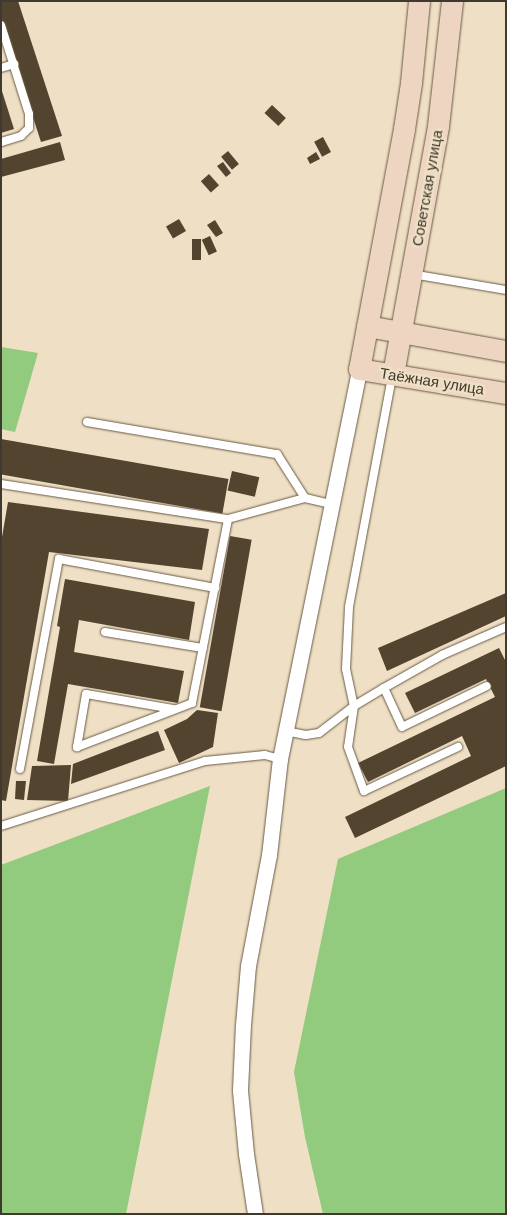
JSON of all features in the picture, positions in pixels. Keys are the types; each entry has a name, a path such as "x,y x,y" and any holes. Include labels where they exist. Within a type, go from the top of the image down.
{"street":[{"path":"256,1214 246,1154 240,1090 248,966 269,855 285,732 359,368 404,129 419,1"},
{"name":"Советская улица","path":"393,374 438,126 452,1"},
{"path":"367,326 506,351"},
{"name":"Таёжная улица","path":"359,368 506,393"}],"lane":[{"path":"1,25 28,114 29,128 21,136 1,142"},
{"path":"1,68 14,64"},
{"path":"412,274 506,290"},
{"path":"393,374 349,607 346,669 354,706 348,747 364,791 458,747"},
{"path":"87,422 277,454 305,498"},
{"path":"1,484 228,519 305,498 332,504"},
{"path":"173,709 86,694 77,747 192,703 228,519"},
{"path":"20,769 59,559 215,588"},
{"path":"285,732 306,735 319,733 354,706 442,655 506,627"},
{"path":"105,632 203,648"},
{"path":"384,688 402,727 487,686"},
{"path":"1,826 205,761 265,755 280,759"}],"green space":[{"path":"1,347 38,353 15,432 1,429"},
{"path":"210,786 126,1214 1,1214 1,865"},
{"path":"506,788 506,1214 323,1214 305,1137 294,1072 338,859"}],"building":[{"path":"1,1 18,1 62,136 41,142 1,19"},
{"path":"1,88 14,129 1,133"},
{"path":"272,105 286,118 278,126 264,113"},
{"path":"323,137 331,152 322,157 314,142"},
{"path":"60,142 65,160 1,177 1,159"},
{"path":"228,151 239,164 232,170 221,157"},
{"path":"316,152 320,159 310,164 307,158"},
{"path":"223,162 231,173 226,177 217,166"},
{"path":"209,174 219,185 211,193 201,181"},
{"path":"179,219 186,231 173,239 166,226"},
{"path":"215,220 223,233 216,237 207,225"},
{"path":"210,236 217,252 209,255 202,240"},
{"path":"192,239 201,239 201,260 192,260"},
{"path":"1,439 228,479 222,514 1,475"},
{"path":"232,471 259,477 255,497 228,490"},
{"path":"8,502 209,529 202,570 49,552 6,801 1,800 1,543"},
{"path":"230,536 252,540 221,711 200,707"},
{"path":"65,579 195,602 189,640 79,620 74,652 184,671 178,703 68,684 54,764 37,761 60,627 57,626"},
{"path":"506,593 506,616 387,671 378,648"},
{"path":"499,648 506,662 506,766 355,838 345,817 471,756 462,736 368,782 358,763 495,697 486,679 415,713 405,693"},
{"path":"197,710 218,713 213,747 179,763 164,730 187,719"},
{"path":"158,731 165,750 71,784 73,764"},
{"path":"71,765 68,801 27,800 32,766"},
{"path":"16,781 26,781 24,800 15,799"}]}
